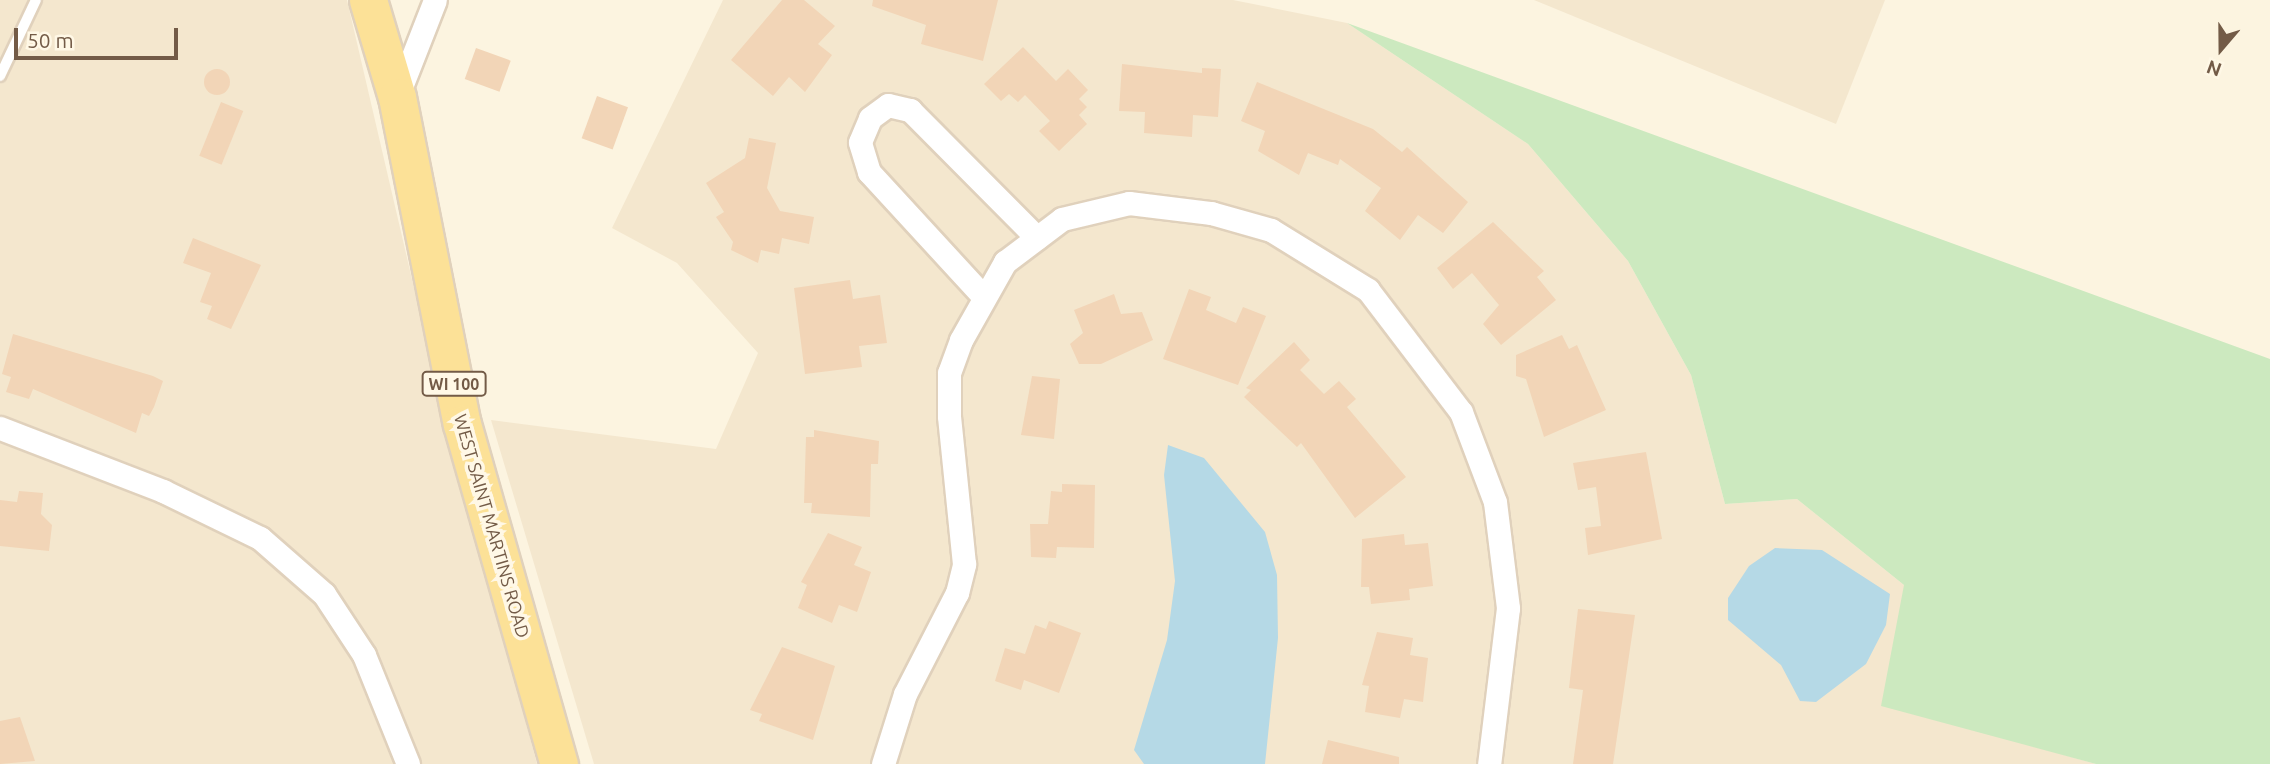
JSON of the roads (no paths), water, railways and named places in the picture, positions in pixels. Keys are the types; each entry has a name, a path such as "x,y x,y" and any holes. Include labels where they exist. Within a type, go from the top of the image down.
{"main road":[{"name":"WEST SAINT MARTINS ROAD","path":"368,0 397,97 462,425 559,764"}],"street":[{"path":"397,97 435,0"},
{"path":"982,295 869,172 860,142 870,117 888,105 910,110 1037,238"},
{"path":"883,764 905,694 957,593 964,564 949,373 982,295 1005,262 1062,219 1129,203 1211,213 1271,230 1368,290 1461,412 1495,502 1508,608 1489,764"},
{"path":"0,428 163,491 260,538 331,604 364,655 408,764"}],"lane":[{"path":"0,76 36,0"}],"water":[{"path":"1168,445 1204,458 1265,532 1277,575 1278,638 1265,764 1144,764 1134,750 1167,640 1175,581 1164,475"},
{"path":"1775,548 1822,550 1890,594 1886,625 1866,664 1816,702 1800,701 1781,665 1728,620 1728,598 1749,566"}]}
